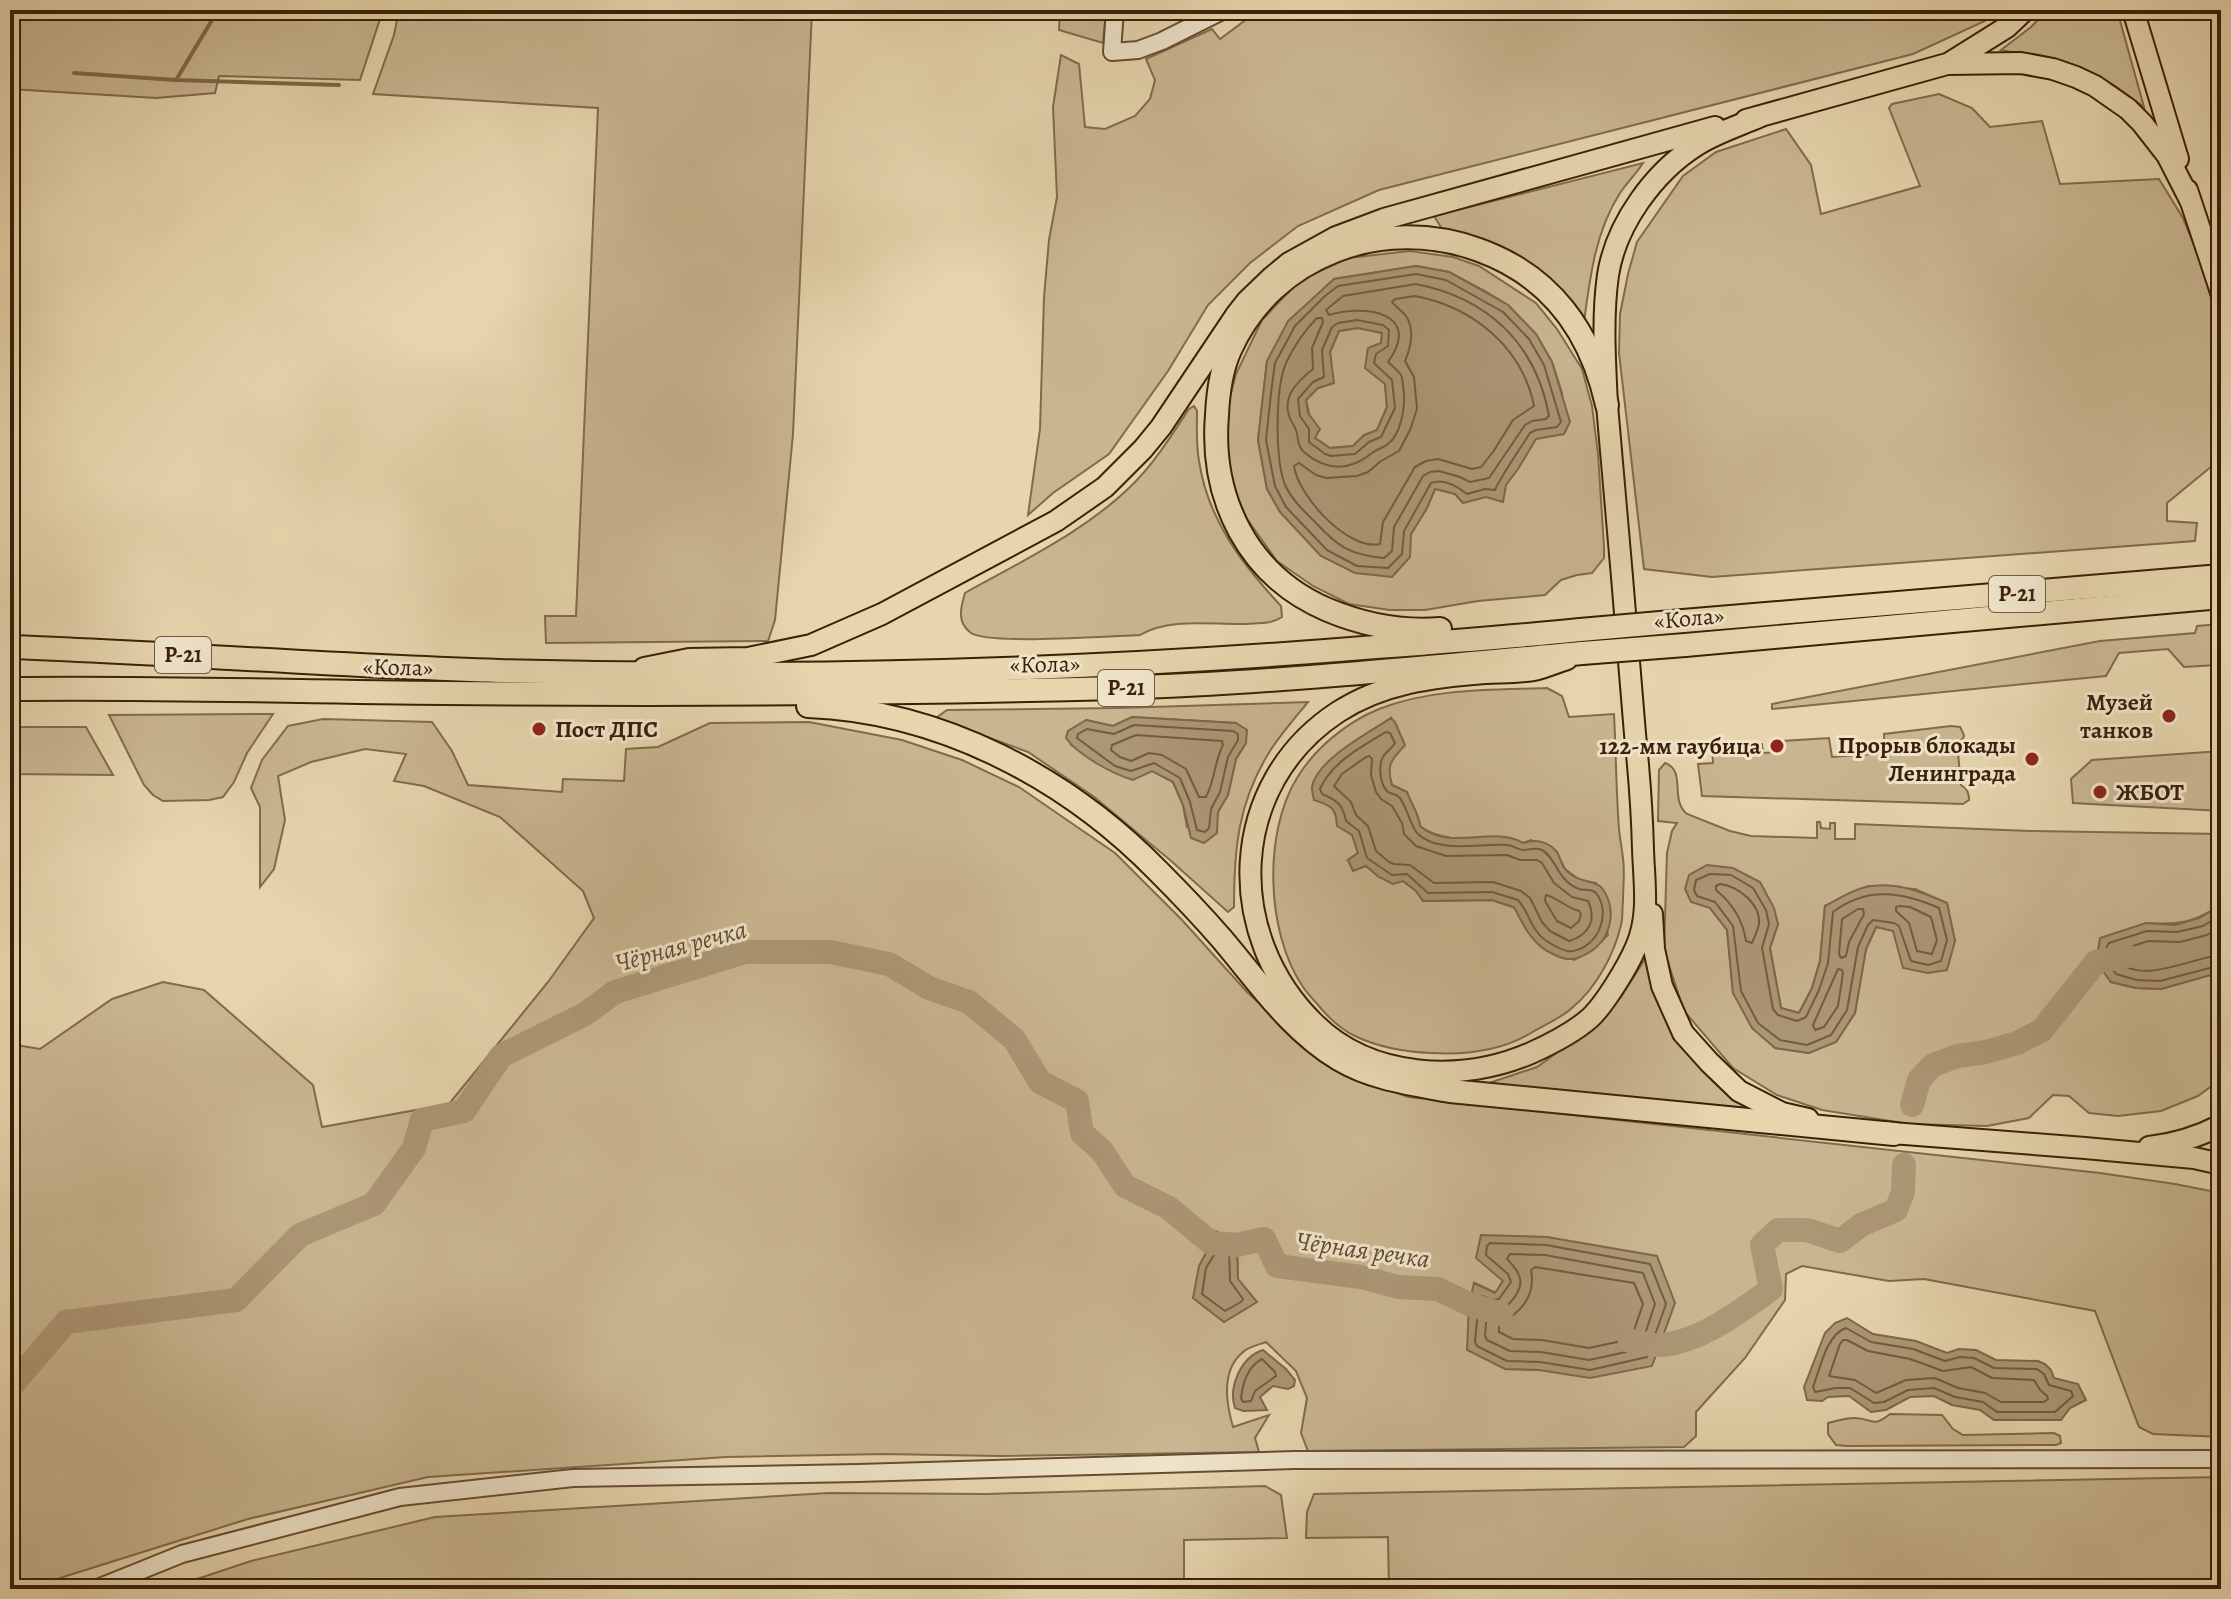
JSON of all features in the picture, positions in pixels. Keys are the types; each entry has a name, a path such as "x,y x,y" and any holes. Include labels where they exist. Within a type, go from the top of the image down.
{"highway":[{"path":"1553,633 1494,623 1433,629 1390,628 1313,604 1276,578 1257,559 1245,540 1227,505 1221,483 1215,439 1222,374 1246,321 1295,272 1318,257 1350,244 1377,238 1415,236 1450,240 1490,253 1521,270 1550,293 1587,344 1602,380 1607,405"},
{"name":"«Кола»","path":"10,647 495,671 616,673 893,672 1121,665 1324,652 2221,576"},
{"name":"«Кола»","path":"10,689 850,693 1121,688 1324,676 2221,597"},
{"path":"668,693 754,704 828,707 877,715 950,735 1029,771 1098,817 1147,860 1220,937 1263,991 1312,1040 1340,1060 1367,1072 1450,1091 1894,1134"}],"main road":[{"path":"1947,64 2007,27 2025,10"},
{"path":"2133,10 2221,292"},
{"path":"616,673 689,659 748,658 811,645 882,614 1056,521 1105,487 1143,449 1247,301 1289,263 1336,237 1384,219 1947,64 2021,63 2053,69 2095,86 2142,123 2167,155 2190,200"},
{"path":"1582,653 1536,670 1441,676 1395,686 1358,701 1322,723 1283,762 1265,799 1252,846 1250,887 1258,930 1267,955 1296,1003 1317,1027 1347,1048 1386,1065 1429,1073 1471,1071 1517,1059 1557,1041 1591,1017 1636,948 1645,918 1642,810 1607,405 1605,352 1609,273 1625,228 1648,191 1676,161 1696,146 1759,117"},
{"path":"1642,810 1649,850 1654,949 1662,986 1683,1033 1739,1091 1782,1113 1894,1134 2085,1148 2194,1158 2221,1164"},
{"path":"2085,1148 2177,1142 2221,1125"}],"street":[{"path":"1115,10 1112,52 1138,50 1162,41 1224,10"},
{"path":"95,1589 182,1554 400,1497 573,1478 1294,1460 2221,1459"}],"shaded area":[{"path":"10,10 383,10 360,80 219,76 215,93 156,98 10,89"},
{"path":"399,10 812,10 793,434 775,620 768,641 546,643 545,616 576,616 598,108 373,94 394,35"},
{"path":"1060,10 1106,10 1103,43 1059,30"},
{"path":"1259,10 1996,10 1985,21 1913,54 1379,190 1298,226 1250,263 1208,305 1168,371 1109,454 1053,493 1028,515 1040,429 1044,297 1057,197 1053,107 1061,55 1079,64 1085,127 1105,129 1135,116 1150,99 1155,80 1146,59 1212,29 1220,39"},
{"path":"2047,10 2117,10 2144,107 2096,75 2056,61 2001,50"},
{"path":"1939,94 1972,108 1990,127 2042,121 2060,184 2159,179 2183,218 2199,257 2221,332 2221,511 2213,502 2212,466 2167,503 2167,521 2197,523 2195,541 1712,577 1644,569 1619,353 1620,314 1637,242 1683,176 1716,152 1786,129 1811,165 1821,214 1920,186 1889,108 1892,104"},
{"path":"1643,163 1620,193 1605,223 1595,256 1584,322 1546,275 1528,262 1505,250 1442,229 1434,216"},
{"path":"1410,251 1453,257 1479,266 1536,303 1557,329 1582,369 1592,406 1604,558 1592,573 1561,580 1545,595 1425,610 1390,610 1349,604 1313,586 1277,561 1247,519 1237,497 1226,438 1227,409 1236,374 1262,320 1299,281 1348,258","holes":["1416,266 1449,272 1508,305 1536,334 1552,362 1562,393 1564,434 1536,438 1515,472 1490,493 1463,503 1455,494 1435,488 1411,534 1321,556 1280,512 1267,489 1258,440 1267,361 1334,279"]},
{"path":"1358,328 1382,333 1387,407 1377,430 1364,435 1353,446 1330,448 1315,438 1306,400 1318,388 1333,383 1330,352 1339,331"},
{"path":"1194,406 1197,411 1199,461 1210,503 1240,557 1281,606 1282,617 1265,623 1178,624 1152,629 1140,635 1079,638 1001,639 982,637 966,629 961,614 965,593 1056,542 1119,498 1151,463"},
{"path":"2221,624 2221,663 2218,665 2184,667 2168,649 2119,653 2106,676 1772,709 1772,704 2100,641 2195,633 2197,626"},
{"path":"1547,688 1562,696 1569,717 1614,714 1619,833 1624,864 1622,922 1609,959 1596,981 1568,1012 1520,1039 1483,1050 1457,1053 1402,1050 1364,1040 1344,1030 1305,989 1291,965 1276,912 1273,883 1278,826 1297,778 1313,756 1333,737 1379,709 1441,694","holes":["1391,718 1388,772 1392,785 1407,792 1420,826 1429,832 1469,840 1523,843 1531,840 1556,851 1565,869 1581,881 1596,883 1608,935 1593,950 1574,960 1515,908 1492,900 1423,901 1403,881 1379,877 1366,866 1348,860 1358,853 1352,834 1331,806 1363,736"]},
{"path":"1308,702 1270,751 1251,789 1237,846 1234,907 1228,912 1093,796 1028,752 936,718 947,710","holes":["1132,717 1236,723 1246,743 1236,759 1228,795 1218,812 1187,827 1183,805 1173,782 1152,770 1090,758 1071,745 1086,720 1113,726"]},
{"path":"273,714 223,797 163,801 144,785 109,715"},
{"path":"323,719 432,722 452,751 468,785 562,792 563,779 624,781 626,749 658,747 710,723 809,722 902,740 962,760 1019,787 1115,853 1182,920 1247,992 1306,1047 1349,1075 1408,1097 2100,1173 2221,1193 2221,1437 2153,1434 2139,1427 2095,1311 1924,1279 1889,1281 1802,1266 1786,1274 1785,1300 1745,1358 1696,1412 1696,1436 1684,1447 1308,1451 1301,1433 1307,1398 1296,1371 1266,1342 1247,1349 1235,1360 1227,1388 1233,1427 1269,1415 1255,1438 1259,1452 726,1457 428,1477 248,1519 60,1578 35,1589 10,1589 10,1044 40,1049 112,999 163,982 204,990 313,1085 322,1127 449,1104 548,982 594,918 583,891 500,817 424,786 394,781 406,754 365,749 311,762 278,776 285,820 274,869 260,887 260,807 251,788 262,760 288,726","holes":["1217,1232 1237,1245 1238,1279","1547,1237 1578,1244 1539,1370 1505,1369 1475,1283 1496,1293 1503,1280"]},
{"path":"10,727 86,727 113,775 10,774"},
{"path":"1960,727 1964,735 1957,742 1961,785 1969,797 1963,804 1702,796 1698,764 1713,763 1712,748 1762,744 1763,753 1782,752 1782,741 1829,738 1832,757 1885,753 1884,734"},
{"path":"2221,751 2221,811 2073,803 2071,779 2092,760"},
{"path":"1665,763 1672,767 1677,779 1679,801 1687,814 1751,836 1817,838 1817,822 1820,822 1821,828 1830,829 1830,823 1835,823 1835,839 1855,839 1855,824 2221,834 2221,905 2185,922 2146,923 2111,982 2136,988 2161,989 2221,972 2221,1079 2198,1096 2161,1111 2118,1116 2089,1113 2069,1096 2053,1095 2029,1118 1987,1126 1909,1124 1822,1110 1777,1095 1733,1068 1684,1011 1664,950 1667,853 1677,823 1658,821 1659,770","holes":["1868,886 1915,889 1947,903 1955,941 1876,927 1866,949 1855,1013 1836,1042 1808,1053 1775,1048 1733,993 1727,930 1710,908 1778,924 1770,948 1781,1008 1799,1013 1812,988 1820,961 1825,906"]},
{"path":"1647,956 1722,1086 1753,1111 1486,1084 1537,1067 1595,1025 1621,997"},
{"path":"1890,1414 1942,1415 1953,1429 1963,1435 2054,1433 2060,1436 2061,1443 1847,1446 1836,1445 1828,1434 1828,1423 1854,1418 1876,1422"},
{"path":"2221,1477 2221,1589 1389,1589 1388,1537 1306,1538 1307,1512 1314,1494"},
{"path":"1265,1486 1281,1495 1287,1538 1184,1540 1184,1589 167,1589 251,1561 435,1517 828,1493 987,1494"}],"water":[{"path":"1416,266 1449,272 1508,305 1536,334 1552,362 1570,422 1564,434 1536,439 1506,485 1503,502 1486,497 1463,503 1455,494 1435,489 1411,534 1410,557 1392,577 1355,573 1321,556 1280,512 1267,489 1258,440 1267,361 1288,321 1334,279","holes":["1358,328 1382,333 1381,343 1368,348 1365,368 1385,384 1387,407 1377,430 1364,435 1353,446 1330,448 1315,438 1320,429 1308,413 1306,400 1318,388 1334,383 1330,352 1339,331"]},
{"path":"1132,717 1236,723 1247,730 1246,743 1236,759 1228,795 1218,812 1217,833 1204,843 1191,838 1183,805 1173,782 1152,771 1133,780 1125,777 1088,758 1066,738 1068,731 1086,720 1113,726"},
{"path":"1391,718 1405,745 1391,763 1392,785 1407,792 1420,826 1444,837 1498,836 1523,843 1537,841 1550,845 1570,874 1599,885 1607,897 1610,924 1596,947 1578,958 1563,958 1534,940 1514,907 1492,900 1423,901 1403,881 1393,884 1366,866 1353,871 1348,860 1358,853 1352,835 1337,826 1332,808 1314,800 1312,787 1323,767 1333,757"},
{"path":"1707,865 1733,868 1760,882 1774,908 1778,924 1770,948 1781,1008 1799,1013 1812,988 1820,961 1825,906 1866,887 1897,887 1947,903 1955,941 1947,970 1928,973 1903,968 1893,931 1876,927 1866,949 1855,1013 1836,1042 1809,1053 1775,1048 1752,1028 1733,993 1727,930 1710,908 1691,902 1685,889 1689,875"},
{"path":"2221,905 2221,972 2161,989 2136,988 2111,982 2096,962 2100,938 2146,923 2175,925 2199,918"},
{"path":"1217,1232 1237,1245 1238,1279 1257,1302 1224,1322 1193,1298 1199,1266"},
{"path":"1481,1235 1547,1237 1657,1256 1675,1303 1652,1366 1590,1378 1539,1370 1505,1369 1467,1350 1469,1304 1474,1283 1495,1293 1503,1281 1476,1258"},
{"path":"1847,1318 1873,1334 1916,1341 1947,1353 1959,1349 1976,1350 1996,1360 2038,1361 2051,1370 2054,1378 2078,1384 2086,1400 2070,1408 2061,1420 1994,1420 1980,1410 1952,1405 1934,1396 1910,1397 1886,1410 1871,1412 1849,1396 1828,1397 1822,1401 1807,1400 1804,1387 1825,1333 1835,1323"},
{"path":"1263,1350 1286,1369 1295,1380 1294,1386 1288,1389 1273,1386 1260,1397 1267,1410 1243,1411 1235,1408 1233,1391 1238,1374 1248,1359"}],"waterway":[{"path":"176,80 218,10"},
{"path":"74,73 339,85"},
{"name":"Чёрная речка","path":"10,1383 14,1383 66,1322 236,1300 300,1235 374,1204 414,1148 422,1120 464,1111 501,1056 585,1014 615,992 745,952 830,952 889,964 929,988 969,1002 1014,1039 1040,1082 1077,1101 1082,1133 1102,1151 1125,1186 1169,1208 1211,1243 1237,1245 1264,1239 1277,1266 1361,1277 1398,1287 1438,1289 1469,1304 1501,1314"},
{"path":"1912,1105 1919,1080 1933,1065 2017,1043 2042,1030 2096,962 2127,956"},
{"path":"1630,1341 1657,1345 1676,1343 1705,1332 1733,1316 1771,1289 1762,1245 1778,1230 1807,1230 1840,1241 1861,1225 1896,1210 1903,1192 1904,1165"}],"place":[{"name":"Музей танков","path":"2169,716"},
{"name":"Пост ДПС","path":"539,729"},
{"name":"122-мм гаубица","path":"1777,746"},
{"name":"Прорыв блокады Ленинграда","path":"2032,759"},
{"name":"ЖБОТ","path":"2100,792"}]}
